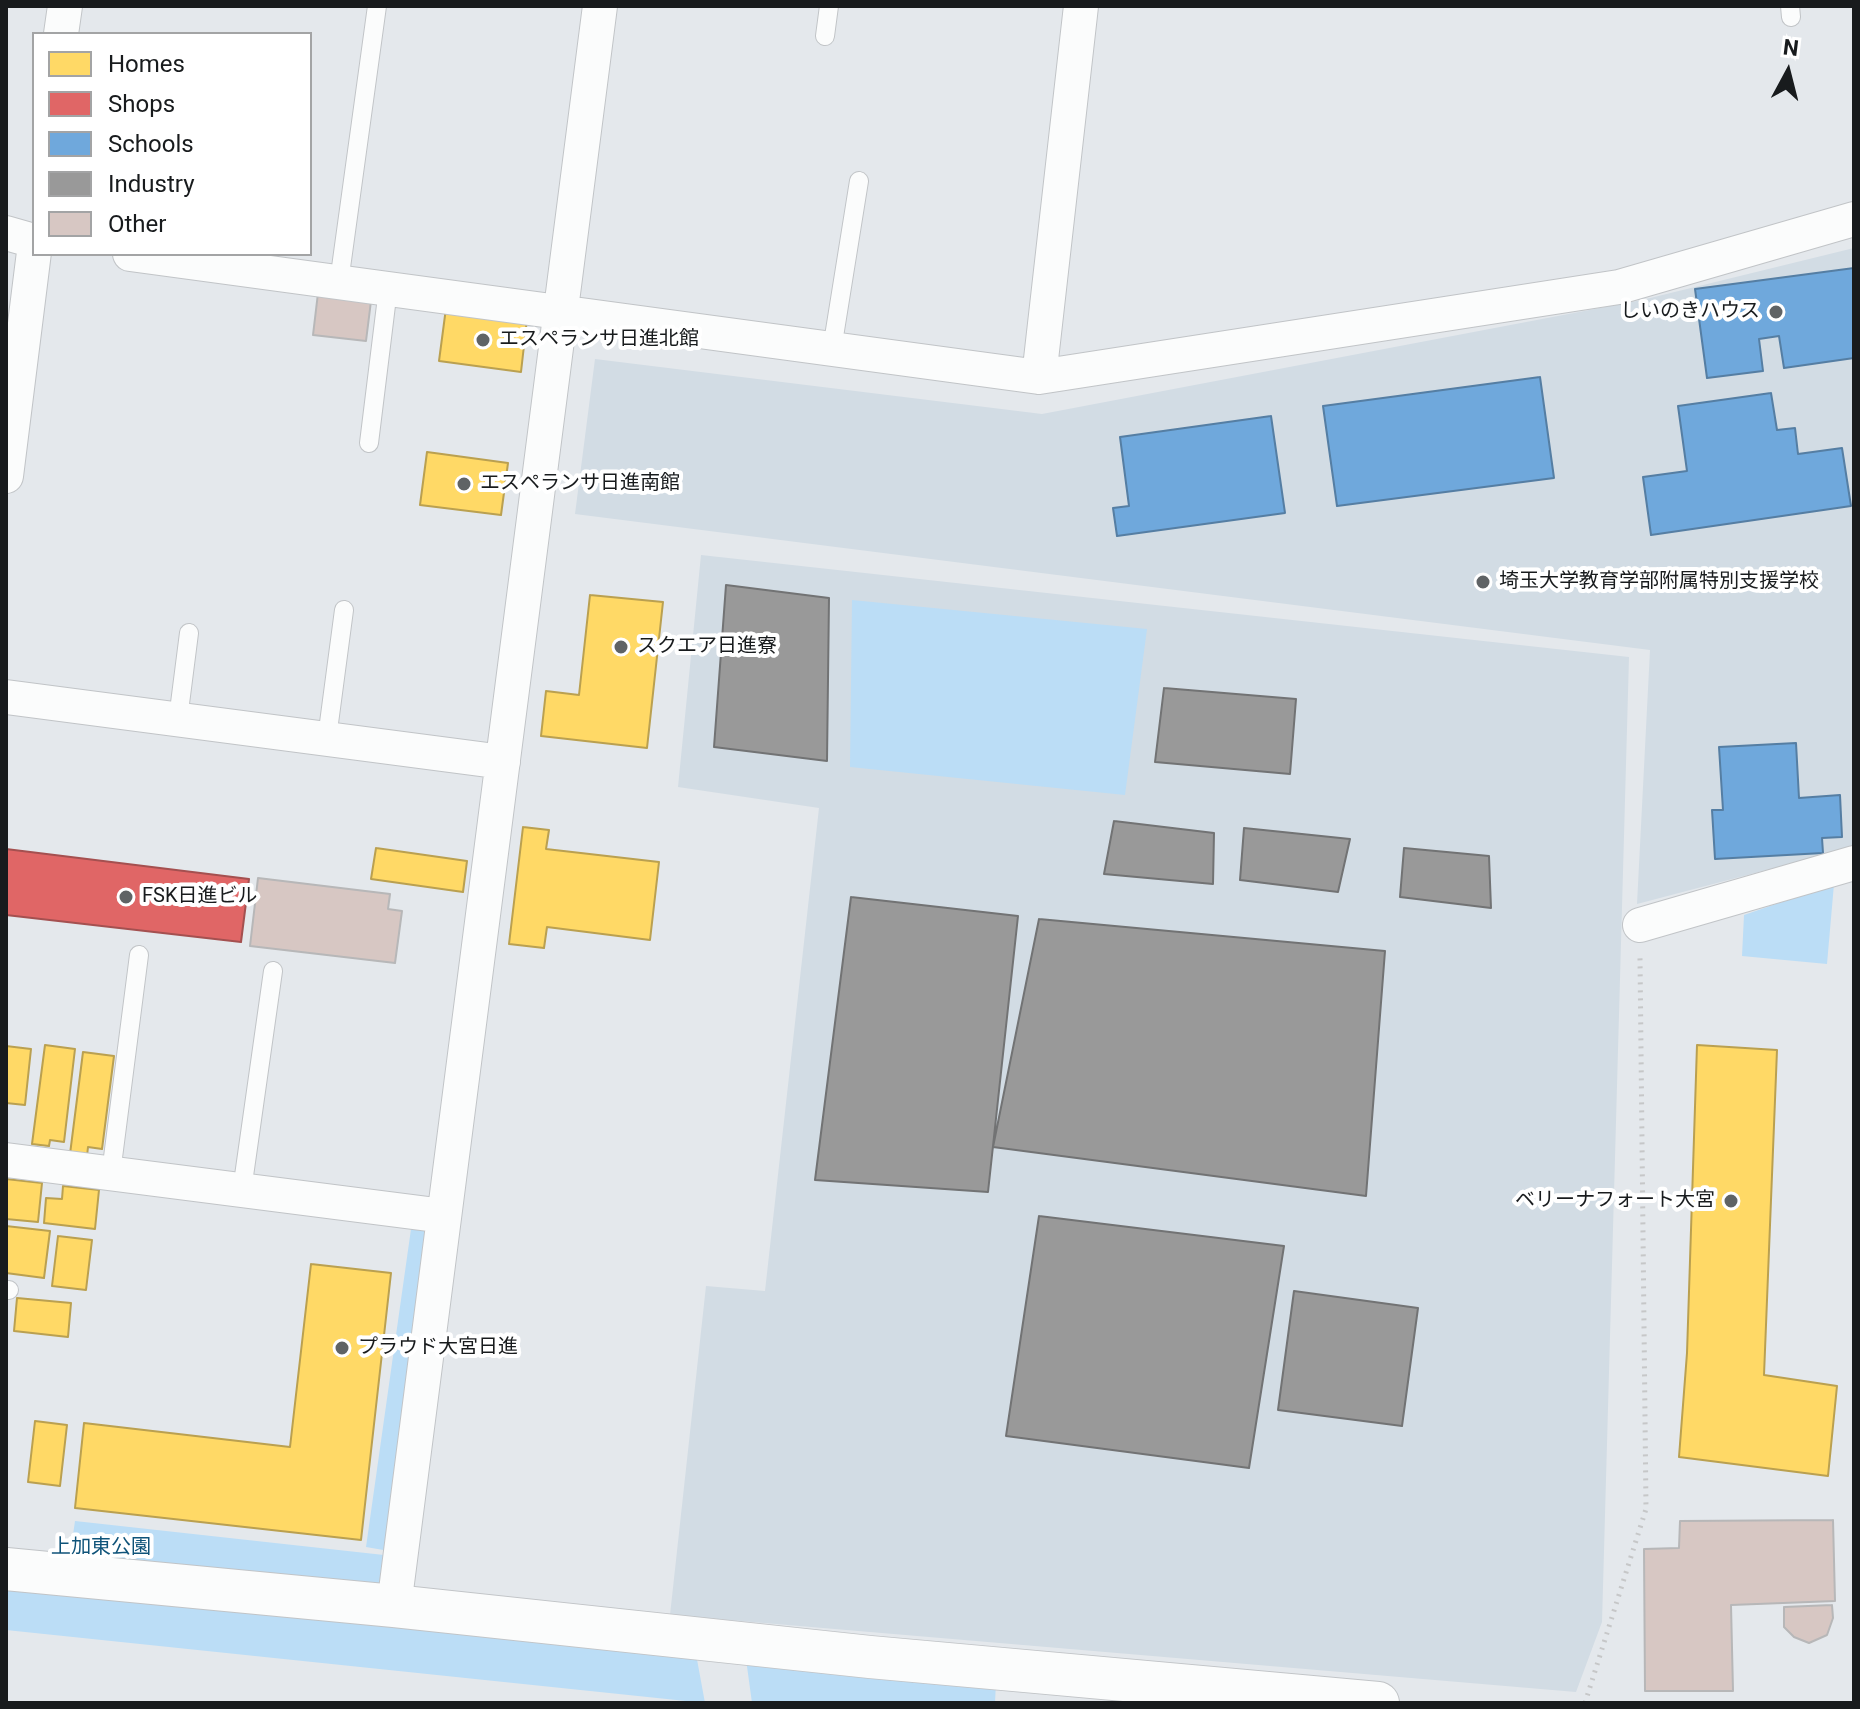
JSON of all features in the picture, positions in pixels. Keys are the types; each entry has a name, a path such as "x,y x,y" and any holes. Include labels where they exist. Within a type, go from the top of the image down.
{"street":[{"path":"61,32 65,6"},
{"path":"394,1606 600,6"},
{"path":"1039,377 1081,6"},
{"path":"145,256 1039,377 1619,287 1854,219"},
{"path":"6,233 32,240"},
{"path":"6,476 34,256"},
{"path":"6,697 503,762"},
{"path":"1640,925 1854,863"},
{"path":"6,1160 444,1216"},
{"path":"6,1569 394,1606 870,1657 1378,1703"}],"lane":[{"path":"339,282 377,6"},
{"path":"825,36 829,6"},
{"path":"832,349 859,181"},
{"path":"369,443 388,289"},
{"path":"327,738 344,610"},
{"path":"178,719 189,633"},
{"path":"111,1173 139,955"},
{"path":"242,1190 273,971"}],"path":[{"path":"1585,1703 1646,1509 1640,925"}],"shaded area":[{"name":"埼玉大学教育学部附属特別支援学校","path":"1854,248 1854,847 1637,904 1650,650 575,514 595,359 1042,414 1642,300"},
{"path":"701,555 1629,657 1602,1622 1576,1692 670,1615 706,1286 765,1291 819,808 678,787"}],"green space":[{"path":"852,600 1147,629 1125,795 850,767"},
{"path":"1834,884 1827,964 1742,956 1744,915"},
{"path":"412,1222 436,1224 395,1552 366,1547"},
{"name":"上加東公園","path":"75,1521 393,1556 390,1601 68,1569"},
{"path":"6,1583 696,1654 705,1703 6,1630"},
{"path":"746,1659 996,1682 995,1703 752,1703"}],"building: Homes":[{"name":"エスペランサ日進北館","path":"446,308 527,319 521,372 439,361"},
{"name":"エスペランサ日進南館","path":"427,452 508,463 501,515 420,505"},
{"name":"スクエア日進寮","path":"590,595 663,602 647,748 541,736 546,691 579,695"},
{"path":"523,827 549,830 546,849 659,862 650,940 547,927 544,948 509,944"},
{"path":"376,848 467,861 463,892 371,879"},
{"path":"45,1045 75,1049 64,1142 50,1140 49,1146 32,1144"},
{"name":"ベリーナフォート大宮","path":"1697,1045 1777,1050 1764,1375 1837,1386 1828,1476 1679,1457 1687,1353"},
{"path":"6,1046 31,1049 25,1105 6,1103"},
{"path":"83,1052 114,1056 102,1149 88,1147 87,1156 70,1154"},
{"path":"6,1179 42,1183 38,1222 6,1219"},
{"path":"63,1186 99,1190 95,1229 44,1223 46,1198 62,1199"},
{"path":"6,1226 50,1231 44,1278 6,1273"},
{"path":"58,1236 92,1240 86,1290 52,1286"},
{"name":"プラウド大宮日進","path":"311,1264 391,1273 361,1540 75,1508 84,1423 290,1447"},
{"path":"17,1298 71,1303 68,1337 14,1331"},
{"path":"35,1421 67,1425 60,1486 28,1482"}],"building: Shops":[{"name":"FSK日進ビル","path":"6,849 249,879 241,942 6,915"}],"building: Schools":[{"name":"しいのきハウス","path":"1854,268 1854,358 1784,368 1779,336 1759,339 1763,371 1707,378 1695,289"},
{"path":"1540,377 1554,478 1337,506 1323,406"},
{"path":"1771,393 1777,430 1795,428 1798,454 1842,448 1851,506 1651,535 1643,477 1687,471 1678,406"},
{"path":"1271,416 1285,513 1117,536 1113,508 1129,506 1120,437"},
{"path":"1796,743 1799,798 1840,795 1842,837 1822,838 1823,853 1715,859 1712,810 1723,810 1719,747"}],"building: Industry":[{"path":"726,585 829,598 827,761 714,747"},
{"path":"1164,688 1296,699 1290,774 1155,762"},
{"path":"1114,821 1214,833 1213,884 1104,874"},
{"path":"1244,828 1350,839 1338,892 1240,880"},
{"path":"1404,848 1489,856 1491,908 1400,897"},
{"path":"851,897 1018,916 988,1192 815,1180"},
{"path":"1039,919 1385,951 1366,1196 993,1147"},
{"path":"1039,1216 1284,1246 1249,1468 1006,1436"},
{"path":"1294,1291 1418,1308 1402,1426 1278,1410"}],"building: Other":[{"path":"318,293 371,301 366,341 313,335"},
{"path":"258,878 390,894 388,909 402,911 395,963 250,946"},
{"path":"1833,1520 1835,1601 1731,1605 1733,1691 1645,1691 1644,1549 1679,1548 1680,1521"},
{"path":"1832,1605 1833,1618 1827,1635 1809,1643 1794,1637 1784,1627 1784,1607"}],"place":[{"name":"しいのきハウス","path":"1776,312"},
{"name":"エスペランサ日進北館","path":"483,340"},
{"name":"エスペランサ日進南館","path":"464,484"},
{"name":"埼玉大学教育学部附属特別支援学校","path":"1483,582"},
{"name":"スクエア日進寮","path":"621,647"},
{"name":"FSK日進ビル","path":"126,897"},
{"name":"ベリーナフォート大宮","path":"1731,1201"},
{"name":"プラウド大宮日進","path":"342,1348"}]}
